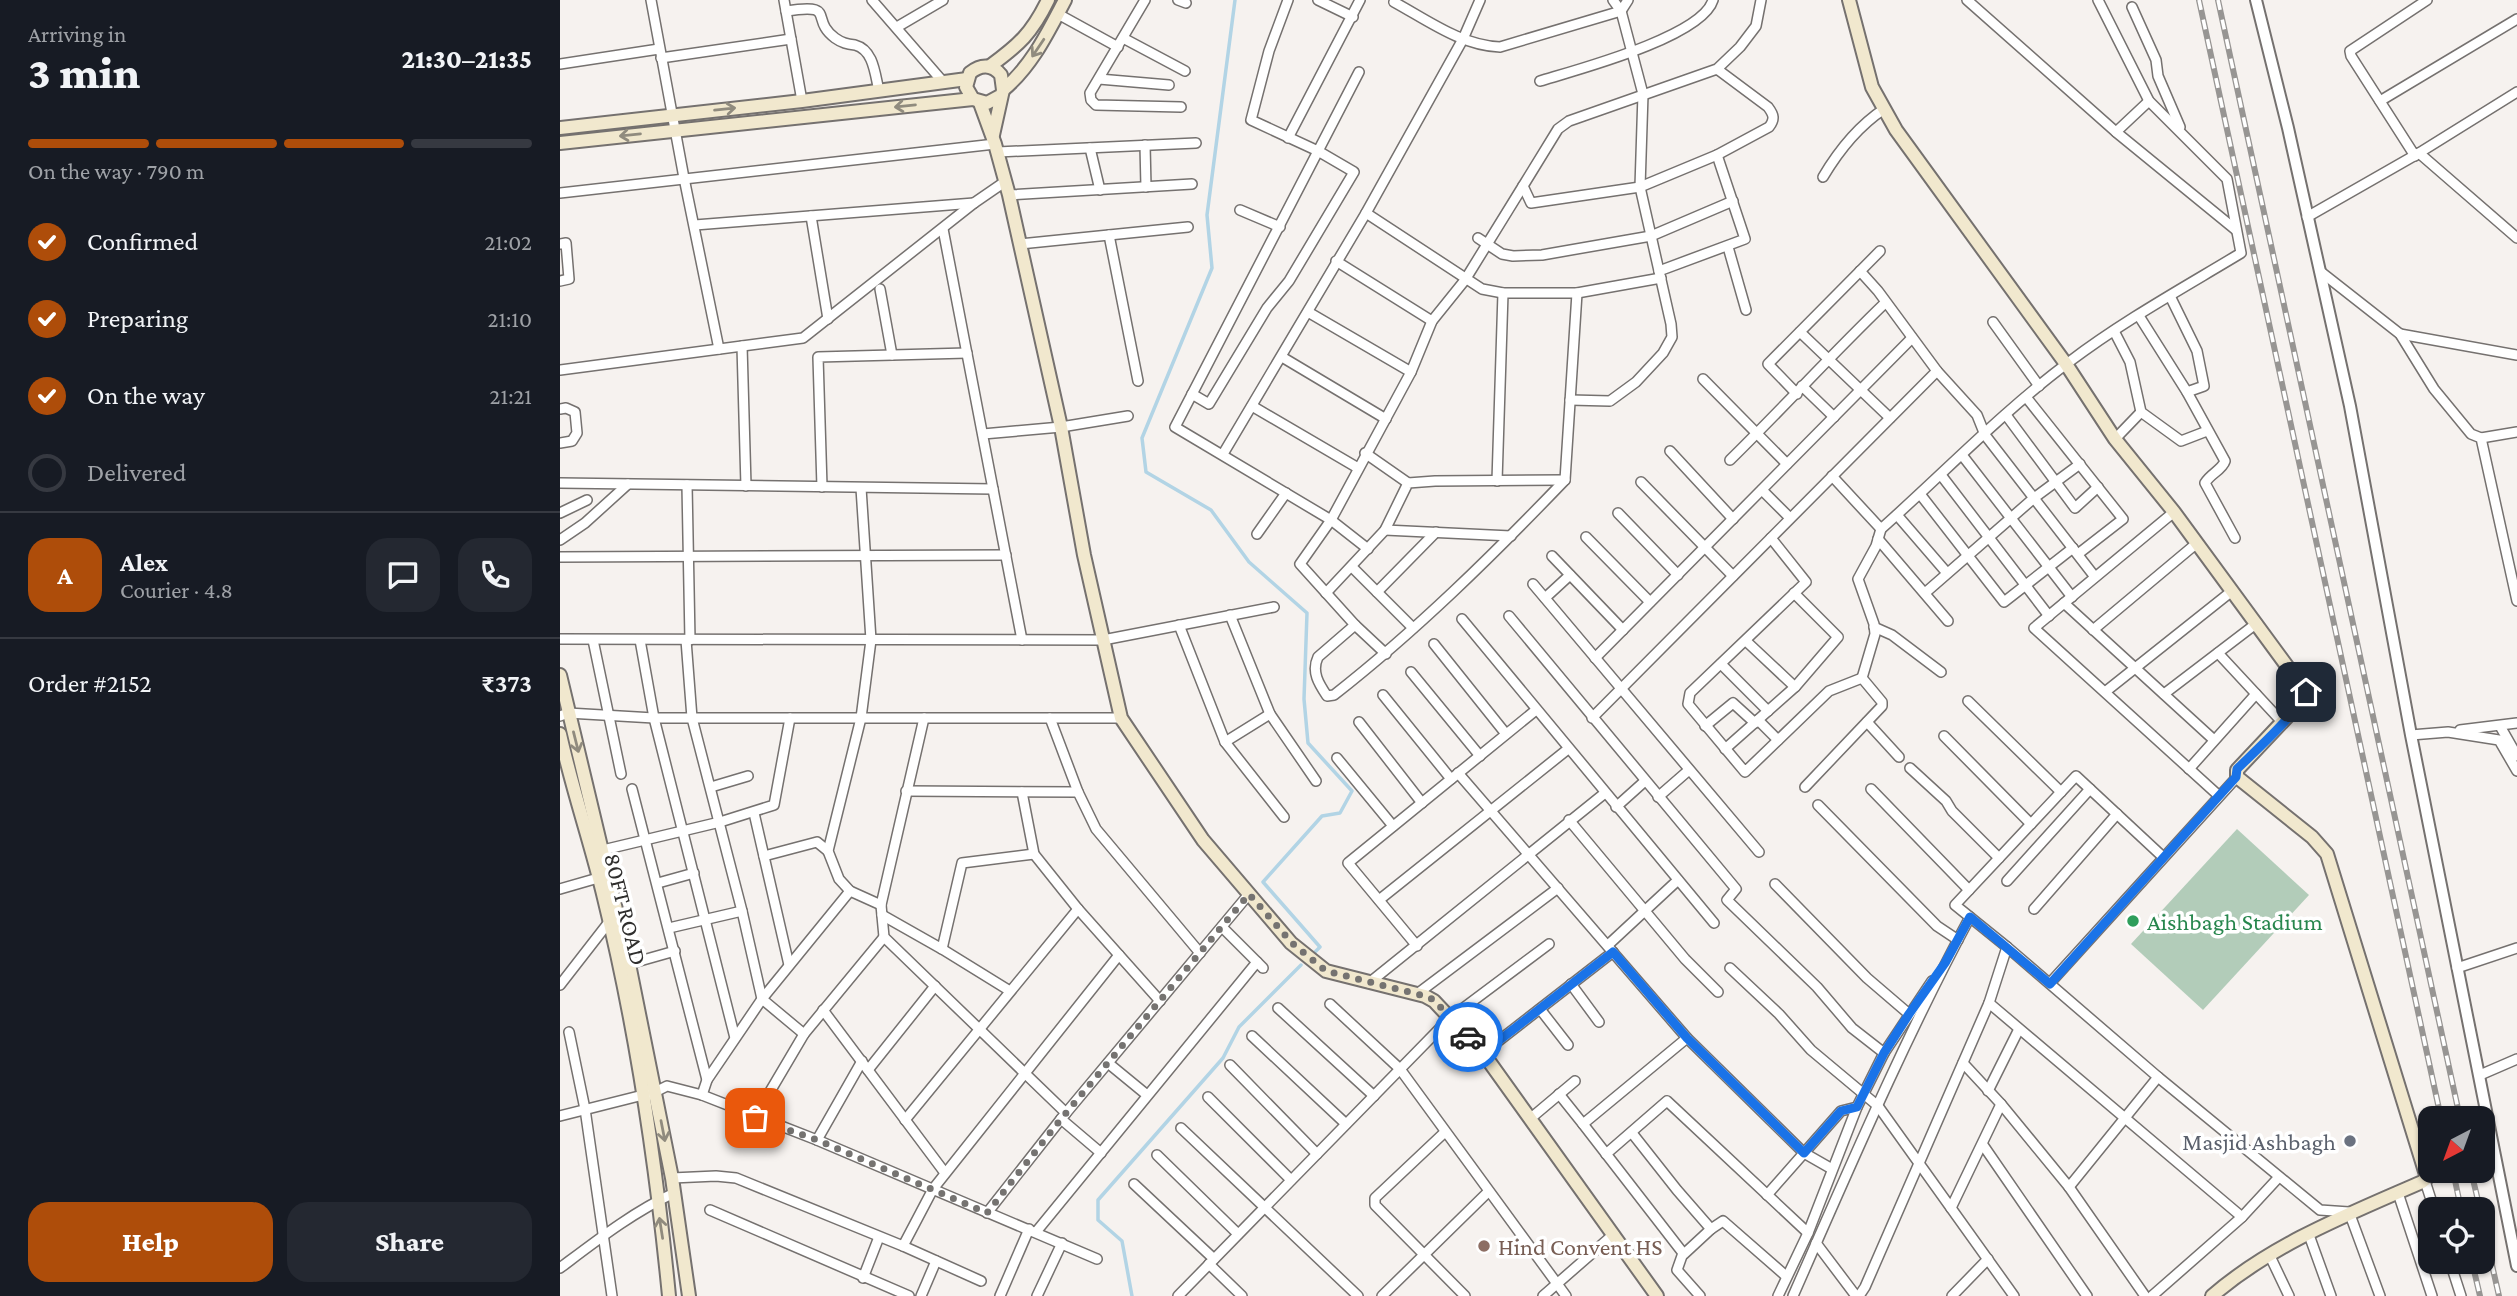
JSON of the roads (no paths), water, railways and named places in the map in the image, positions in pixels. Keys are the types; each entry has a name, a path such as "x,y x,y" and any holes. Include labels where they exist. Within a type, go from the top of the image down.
{"main road":[{"path":"1048,0 1037,24 1027,37 1009,54 990,66 975,68 967,79 966,87 977,101 995,145 1010,195 1062,426 1084,555 1121,718 1203,841 1292,943 1326,971 1434,1000 1483,1053 1657,1296"},
{"path":"560,143 977,101 987,103 1001,93 1030,61 1065,0"},
{"path":"1849,0 1872,87 1896,130 2066,364 2115,439 2258,623 2306,692 2305,697 2283,723 2237,769 2236,777 2312,838 2327,854 2418,1146"},
{"path":"990,66 1001,75 995,145"},
{"path":"560,128 802,101 967,79"},
{"path":"560,675 564,715 603,850 629,964 649,1094 657,1201 669,1296"},
{"name":"80FT ROAD","path":"560,734 598,877 649,1094"},
{"path":"649,1094 672,1178 689,1296"},
{"path":"2212,1296 2269,1254 2349,1212 2420,1183"}],"street":[{"path":"651,0 719,349"},
{"path":"784,0 802,101"},
{"path":"872,0 944,83"},
{"path":"897,27 943,0"},
{"path":"1145,0 1090,93 1091,100 1096,105 1181,107"},
{"path":"1192,394 1209,404 1267,308 1289,281 1354,172 1318,151 1252,122 1269,51 1288,0"},
{"path":"1318,0 1353,17"},
{"path":"1288,138 1360,0"},
{"path":"1395,0 1394,2 1463,39 1489,47 1500,47 1621,11 1628,0"},
{"path":"1223,454 1366,214 1463,39 1480,0"},
{"path":"1570,400 1610,401 1636,382 1663,353 1672,337 1640,187 1643,94 1621,11 1613,0"},
{"path":"1540,81 1630,53 1695,23 1713,0"},
{"path":"1386,654 1355,625 1300,564 1331,520 1411,372 1432,321 1465,280 1488,245 1558,129 1569,121 1717,69 1740,47 1756,26 1761,0"},
{"path":"1967,0 2116,132 2236,230"},
{"path":"1862,678 1874,627 1858,579 1880,534 1962,455 2066,364 2114,331 2241,253 2227,179 2149,101 2098,0"},
{"path":"2256,0 2288,128 2350,406 2411,735 2517,1265"},
{"path":"2427,0 2350,51 2351,56 2417,155 2517,238"},
{"path":"2132,7 2156,60 2158,76 2168,103 2184,135"},
{"path":"786,12 816,9 836,40 862,48 871,57 879,91"},
{"path":"1058,14 1185,71"},
{"path":"2380,101 2517,19"},
{"path":"560,64 791,39"},
{"path":"1523,186 1531,203 1640,187 1717,155 1769,127 1773,114 1768,107 1717,69"},
{"path":"1359,72 1175,427 1331,520 1368,549"},
{"path":"1099,79 1170,85"},
{"path":"2307,217 2417,155 2517,92"},
{"path":"2116,132 2149,101"},
{"path":"1822,177 1849,138 1866,120 1884,109"},
{"path":"560,193 995,145 1090,148 1196,143"},
{"path":"1145,145 1146,187"},
{"path":"1090,148 1100,190"},
{"path":"1366,214 1482,289 1503,293 1577,293 1660,274 1745,239 1717,155"},
{"path":"560,370 803,338 974,203 1006,181"},
{"path":"1010,195 1192,184"},
{"path":"1478,238 1502,254 1527,256 1581,249 1651,236 1732,201"},
{"path":"695,225 974,203"},
{"path":"1240,210 1280,228"},
{"path":"811,216 828,319"},
{"path":"1020,244 1188,228"},
{"path":"943,229 1022,640"},
{"path":"1109,235 1138,382"},
{"path":"560,244 566,243 569,279 560,281"},
{"path":"1728,247 1746,310"},
{"path":"1834,417 1768,364 1880,251"},
{"path":"1336,261 1432,321"},
{"path":"1860,271 1937,371 1977,415 1985,435 2095,578"},
{"path":"2321,272 2400,334 2434,389 2470,434 2481,438 2517,432"},
{"path":"880,289 892,355"},
{"path":"1497,481 1503,293"},
{"path":"1355,625 1318,657 1317,681 1327,696 1334,695 1386,654 1511,536 1565,480 1577,293"},
{"path":"2170,296 2197,351 2204,386 2187,392"},
{"path":"1730,460 1885,303"},
{"path":"1308,312 1411,372"},
{"path":"2138,316 2187,392 2225,461 2205,483 2235,538"},
{"path":"1993,322 2039,386"},
{"path":"2114,331 2130,362 2141,412 2181,441 2207,431"},
{"path":"1800,332 1890,418"},
{"path":"2400,334 2517,355"},
{"path":"1595,658 1912,338"},
{"path":"742,346 746,486"},
{"path":"822,487 818,357 967,353"},
{"path":"1282,357 1385,419"},
{"path":"1591,718 1937,371"},
{"path":"1703,379 1787,464"},
{"path":"1920,494 2004,602 2048,567 2123,519 2026,397"},
{"path":"1252,406 1358,467"},
{"path":"560,409 566,408 575,412 577,433 572,441 560,443"},
{"path":"2115,439 2141,412"},
{"path":"2006,415 2075,508 2098,487"},
{"path":"982,434 1128,416"},
{"path":"2481,438 2517,601"},
{"path":"1670,451 1733,519"},
{"path":"1366,453 1408,483 1565,480"},
{"path":"1962,455 2048,567 2068,600 2094,630 2214,740"},
{"path":"1924,593 2034,498 2080,464"},
{"path":"1941,475 2049,616"},
{"path":"1832,476 1948,621"},
{"path":"1641,482 1733,576"},
{"path":"560,483 993,489"},
{"path":"1326,593 1385,530 1408,483"},
{"path":"560,540 585,523 628,484"},
{"path":"687,485 688,640 692,718 762,999 804,1034"},
{"path":"828,851 861,718 871,640 861,488"},
{"path":"1762,490 1790,518"},
{"path":"1257,534 1286,493"},
{"path":"560,513 587,500"},
{"path":"2174,512 2034,628 2218,795"},
{"path":"1618,513 1678,575"},
{"path":"1897,515 1947,573"},
{"path":"1385,530 1511,536"},
{"path":"1377,592 1436,532"},
{"path":"1586,537 1650,602"},
{"path":"1770,538 1806,582 1690,693 1688,704 1745,772 1829,691 1862,678"},
{"path":"2094,630 2197,543"},
{"path":"560,557 1006,555"},
{"path":"1552,556 1623,630"},
{"path":"1352,567 1413,628"},
{"path":"1545,598 1570,575"},
{"path":"1533,584 1759,852"},
{"path":"2105,692 2232,591"},
{"path":"1725,750 1795,687 1838,637 1794,593"},
{"path":"560,639 1103,640 1274,607"},
{"path":"1230,615 1270,714 1316,781"},
{"path":"1509,616 1591,718 1736,889 1727,901 1817,987 1852,1028 1884,1053"},
{"path":"1462,619 1567,749 1714,923"},
{"path":"2164,694 2258,623"},
{"path":"1179,625 1224,741 1284,817"},
{"path":"1874,627 1892,635 1941,672"},
{"path":"593,640 621,774"},
{"path":"639,640 654,718 735,1038"},
{"path":"1746,640 1795,687"},
{"path":"1434,644 1506,734"},
{"path":"2218,653 2283,723"},
{"path":"1721,664 1768,711"},
{"path":"1411,672 1480,756"},
{"path":"1805,787 1883,704 1862,678"},
{"path":"2189,769 2256,694"},
{"path":"1383,695 1529,855 1687,1038 1804,1153 1832,1169"},
{"path":"1968,701 2061,792"},
{"path":"1705,726 1733,703 1778,740"},
{"path":"1417,946 1348,863 1536,710"},
{"path":"1224,741 1270,714"},
{"path":"564,715 654,718 1121,718"},
{"path":"603,850 720,822 774,805 790,718"},
{"path":"924,718 881,905 884,937 1025,1073 1101,1153"},
{"path":"1050,718 1078,792 1096,829 1200,953"},
{"path":"1359,722 1422,803"},
{"path":"1867,722 1899,757"},
{"path":"2411,735 2517,723"},
{"path":"2500,726 2517,756"},
{"path":"2448,732 2499,740 2517,771"},
{"path":"1944,736 2031,824"},
{"path":"1379,900 1567,749"},
{"path":"1337,758 1393,826"},
{"path":"1910,768 1946,801 1952,811 1999,858"},
{"path":"1658,797 1689,770"},
{"path":"711,787 748,776"},
{"path":"2163,857 2076,776 1955,905 2320,1210 2349,1212 2380,1296"},
{"path":"2050,984 2236,777"},
{"path":"1616,807 1645,781"},
{"path":"632,789 707,1080"},
{"path":"1871,789 1969,890"},
{"path":"2007,881 2090,789"},
{"path":"906,791 1078,792"},
{"path":"1022,792 1034,854 1078,909 1160,1001"},
{"path":"1369,983 1605,793"},
{"path":"1818,805 1937,926 1958,940"},
{"path":"754,813 789,965"},
{"path":"2034,909 2117,814"},
{"path":"1569,820 1685,959 1718,992"},
{"path":"764,856 817,842 828,851 839,879 850,891 881,905"},
{"path":"942,949 962,863 1034,854"},
{"path":"658,883 694,873"},
{"path":"560,889 598,877"},
{"path":"1483,1053 1571,984 1678,880"},
{"path":"1775,884 1867,978 1909,1014"},
{"path":"1417,994 1558,888"},
{"path":"702,1095 707,1080 762,999 850,891"},
{"path":"987,1213 1063,1116 1249,894"},
{"path":"905,1119 1078,909"},
{"path":"669,928 742,911"},
{"path":"882,915 1010,991"},
{"path":"1793,1296 1878,1106 1945,963 1970,917"},
{"path":"560,985 609,922"},
{"path":"1000,1296 1033,1231 1101,1153 1147,1094 1260,965 1222,927"},
{"path":"755,1118 804,1034 884,937"},
{"path":"1178,1296 1450,1018 1549,944"},
{"path":"1816,1243 1858,1296 1865,1287 1989,1003 2007,947"},
{"path":"2457,968 2517,948"},
{"path":"629,964 675,951"},
{"path":"903,1246 933,1189 1119,955"},
{"path":"1777,1296 1808,1233 1857,1107 1884,1053 1945,963"},
{"path":"1730,968 1786,1021 1811,1050 1878,1106 2014,1296"},
{"path":"1571,984 1599,1022"},
{"path":"868,1070 935,986"},
{"path":"1989,1003 2242,1217"},
{"path":"1330,1004 1400,1069 1566,1296"},
{"path":"1278,1008 1374,1096"},
{"path":"1540,1009 1568,1045"},
{"path":"823,1010 945,1173"},
{"path":"1988,1091 2019,1029"},
{"path":"569,1032 585,1109 612,1296"},
{"path":"1252,1036 1346,1124"},
{"path":"1583,1124 1687,1038"},
{"path":"2480,1075 2517,1059"},
{"path":"817,1140 862,1061"},
{"path":"1108,1063 1147,1094"},
{"path":"1963,1063 2001,1104 2069,1187 2145,1296"},
{"path":"1230,1065 1317,1154"},
{"path":"2069,1187 2158,1077"},
{"path":"1531,1118 1575,1081"},
{"path":"560,1116 649,1094 667,1086 702,1095 755,1118 817,1140 1097,1259"},
{"path":"1559,1094 1684,1254"},
{"path":"1208,1097 1292,1180"},
{"path":"1606,1154 1667,1101 1808,1233"},
{"path":"1951,1208 2001,1104"},
{"path":"1767,1195 1841,1111 1857,1107"},
{"path":"1181,1128 1358,1296"},
{"path":"1445,1132 1375,1198 1375,1205 1465,1296"},
{"path":"1632,1133 1711,1229"},
{"path":"1983,1145 2087,1296"},
{"path":"1157,1155 1238,1234"},
{"path":"2152,1296 2242,1217 2280,1177"},
{"path":"672,1178 736,1178 981,1281"},
{"path":"1134,1184 1242,1296"},
{"path":"1382,1296 1488,1192"},
{"path":"560,1269 604,1236 674,1193"},
{"path":"2398,1193 2431,1296"},
{"path":"710,1210 909,1296"},
{"path":"2505,1210 2517,1211"},
{"path":"1700,1296 1677,1270 1678,1264 1684,1254 1720,1222 1728,1223 1786,1276"},
{"path":"1543,1296 1614,1234"},
{"path":"2309,1235 2332,1296"},
{"path":"863,1278 879,1237"},
{"path":"1037,1296 1062,1243"},
{"path":"2269,1254 2289,1296"},
{"path":"1952,1296 1988,1259"},
{"path":"921,1296 936,1261"},
{"path":"2454,1274 2461,1296"},
{"path":"2226,1284 2232,1296"}],"waterway":[{"path":"1235,0 1207,215 1212,268 1142,438 1146,472 1211,510 1249,562 1307,613 1304,699 1308,743 1352,791 1340,813 1322,816 1263,882 1320,947 1313,954"},
{"path":"1132,1296 1122,1241 1098,1220 1098,1200 1223,1058 1239,1027 1301,965"}],"railway":[{"path":"2199,0 2438,1106"},
{"path":"2218,0 2457,1106"},
{"path":"2456,1183 2458,1197"},
{"path":"2474,1183 2477,1197"},
{"path":"2475,1274 2480,1296"},
{"path":"2494,1274 2499,1296"}],"place":[{"name":"Aishbagh Stadium","path":"2133,921"},
{"name":"Masjid Ashbagh","path":"2350,1141"},
{"name":"Hind Convent HS","path":"1484,1246"}]}
